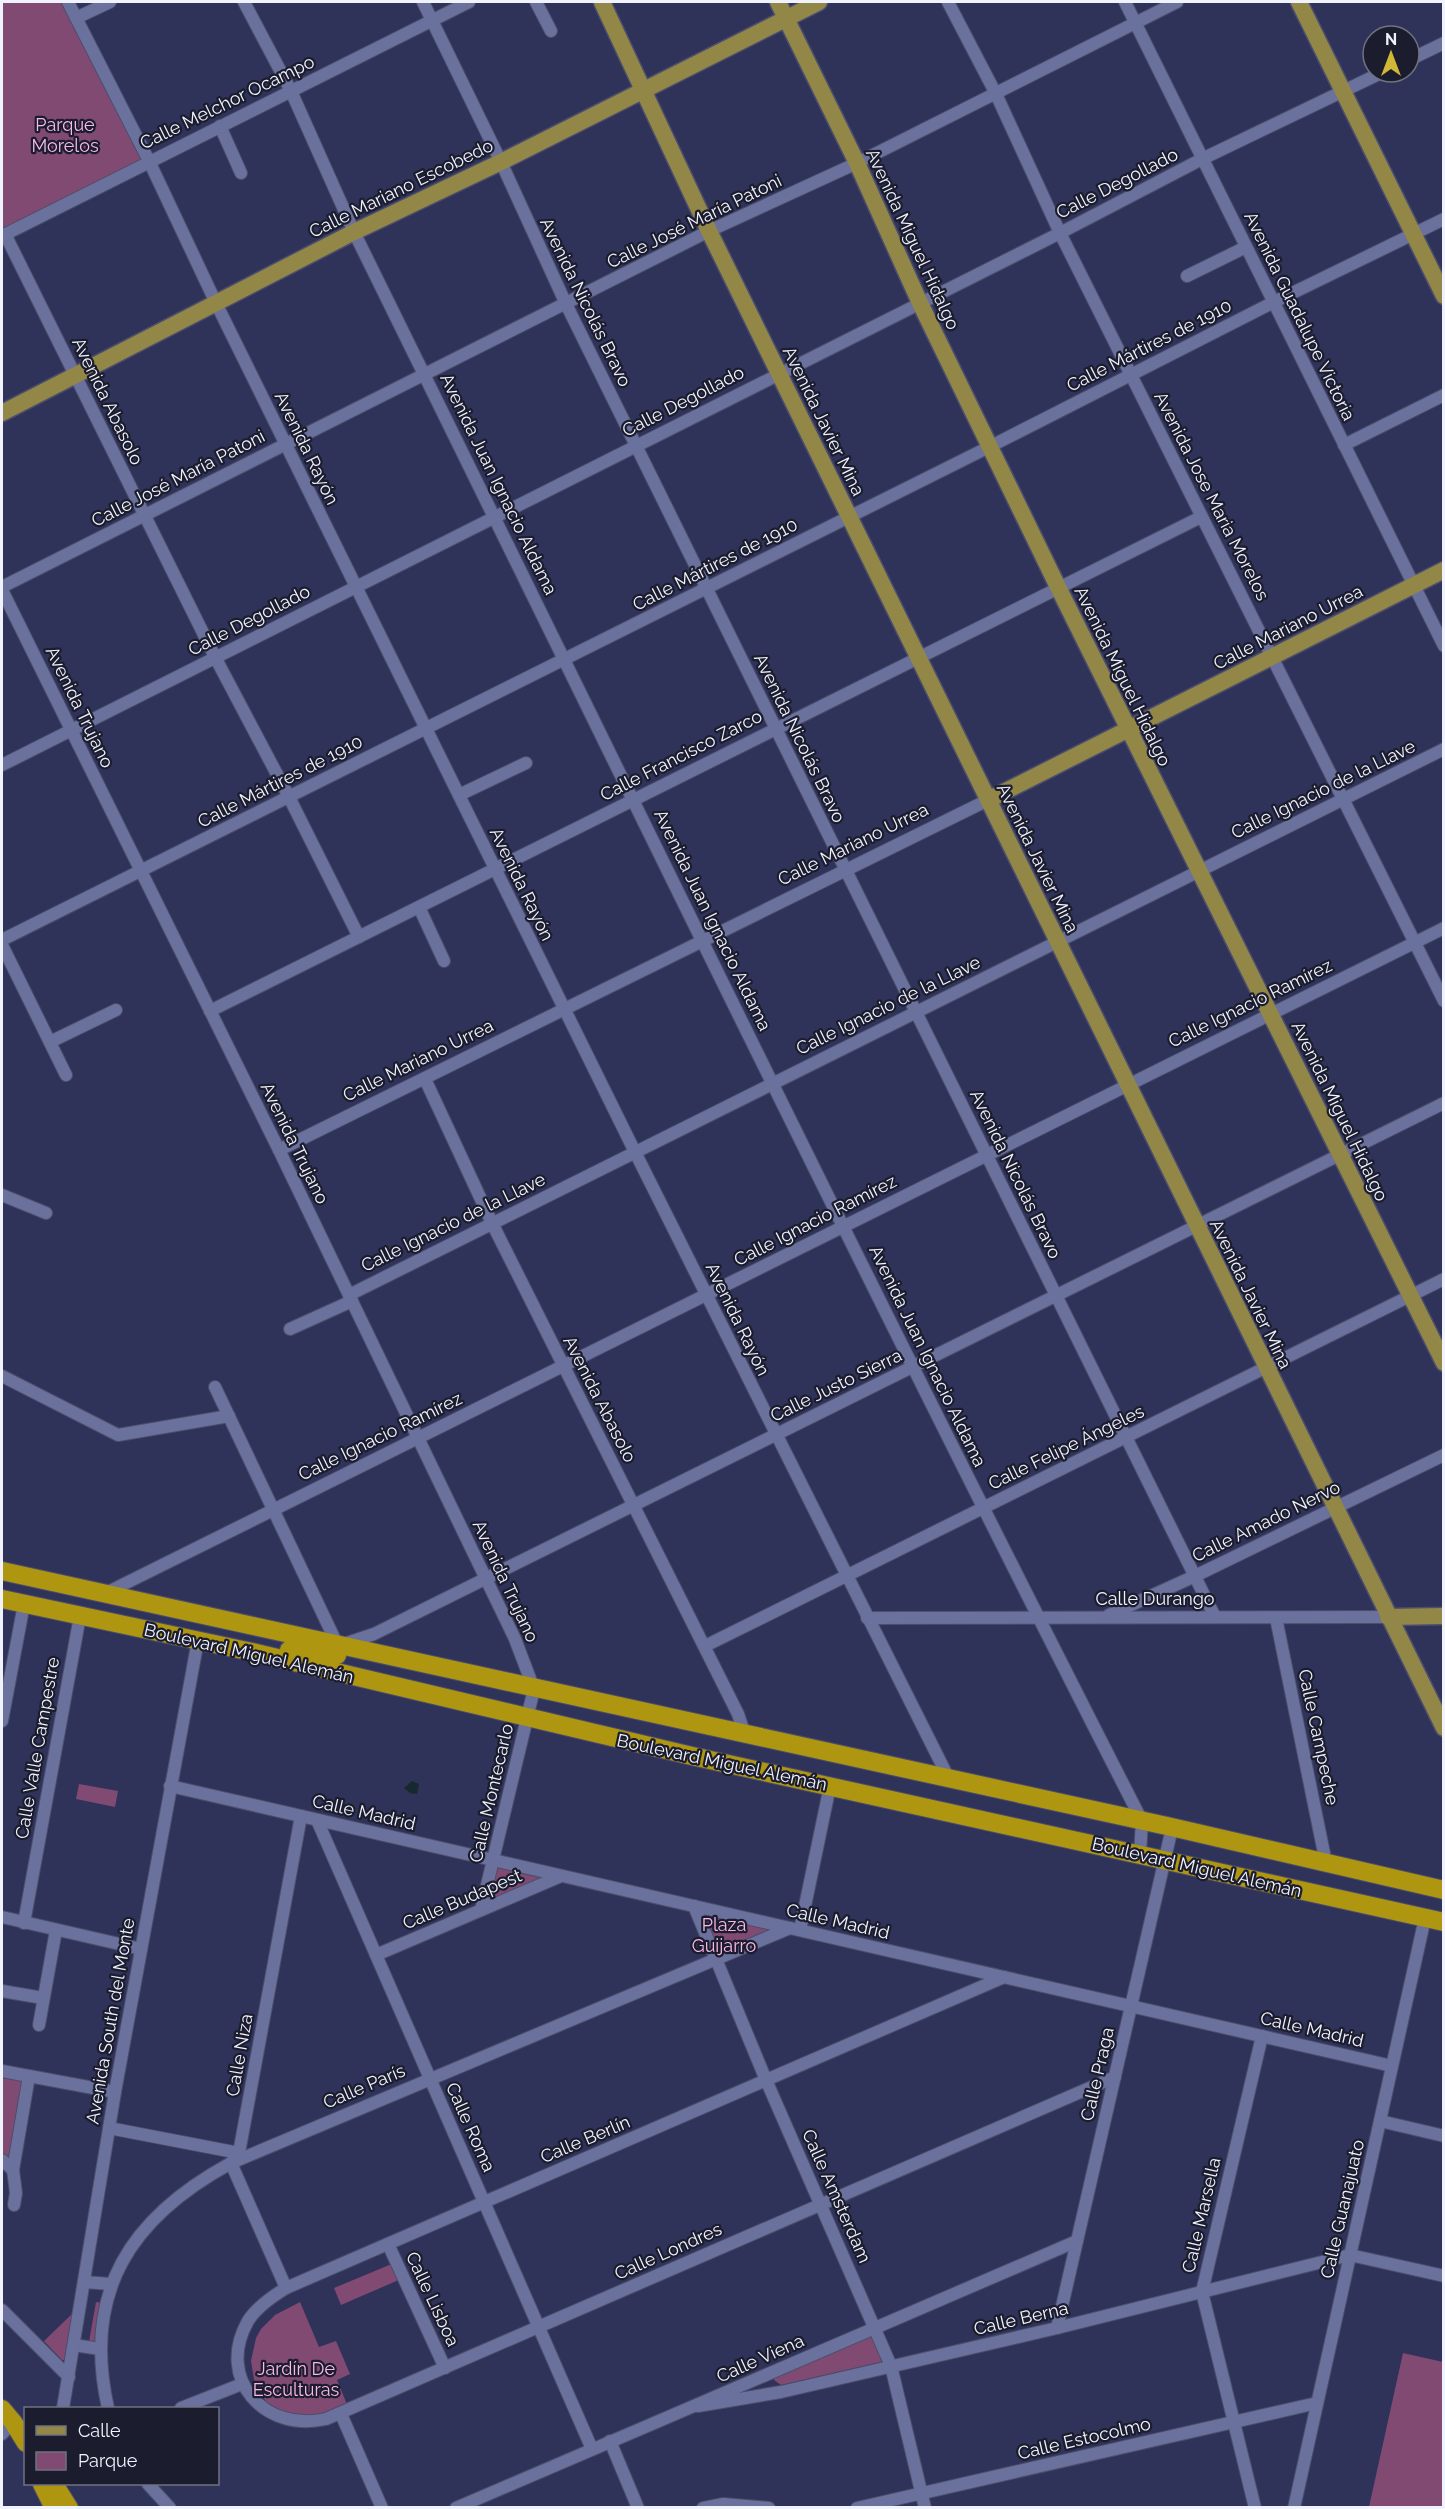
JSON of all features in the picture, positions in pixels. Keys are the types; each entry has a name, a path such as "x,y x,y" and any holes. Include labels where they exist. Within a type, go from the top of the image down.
{"highway":[{"name":"Boulevard Miguel Alemán","path":"2,1571 1142,1821 1443,1890"},
{"name":"Boulevard Miguel Alemán","path":"2,1599 252,1652 527,1718 1434,1918 1443,1922"},
{"path":"80,1616 114,1607 164,1619 184,1619 200,1614"},
{"path":"252,1652 271,1648 329,1657 337,1654 338,1646"},
{"path":"5,2422 24,2441"},
{"path":"55,2494 69,2508"}],"main road":[{"name":"Avenida Javier Mina","path":"602,2 645,88 710,231 779,374 1443,1728"},
{"name":"Avenida Miguel Hidalgo","path":"778,2 857,163 920,303 1058,587 1443,1363"},
{"name":"Calle Mariano Escobedo","path":"2,413 354,232 501,162 819,2"},
{"path":"1299,2 1443,296"},
{"name":"Calle Mariano Urrea","path":"988,800 1443,570"},
{"name":"Calle Durango","path":"1388,1617 1443,1616"}],"street":[{"name":"Avenida Rayón","path":"68,2 149,161 216,303 634,1152 949,1779"},
{"path":"76,18 110,2"},
{"name":"Avenida Juan Ignacio Aldama","path":"244,2 291,91 354,232 913,1366 1142,1821"},
{"name":"Avenida Nicolás Bravo","path":"423,2 501,162 566,304 1215,1617"},
{"name":"Calle Melchor Ocampo","path":"3,235 469,2"},
{"path":"536,2 551,31"},
{"name":"Avenida Jose Maria Morelos","path":"948,2 996,94 1060,233 1443,1001"},
{"name":"Avenida Guadalupe Victoria","path":"1125,2 1443,646"},
{"name":"Calle José María Patoni","path":"2,589 710,231 857,163 1177,2"},
{"path":"1421,54 1443,43"},
{"name":"Calle Degollado","path":"2,765 1060,233 1202,159 1361,83"},
{"path":"220,126 241,172"},
{"name":"Calle Mártires de 1910","path":"2,943 141,871 1443,219"},
{"name":"Avenida Abasolo","path":"3,235 358,937"},
{"path":"1187,276 1246,247"},
{"path":"1344,445 1443,395"},
{"name":"Calle Francisco Zarco","path":"210,1011 1201,517"},
{"name":"Avenida Trujano","path":"2,589 279,1150 486,1578 515,1640 534,1689"},
{"name":"Calle Ignacio de la Llave","path":"290,1329 492,1223 1443,749"},
{"path":"459,795 526,763"},
{"name":"Calle Mariano Urrea","path":"279,1150 988,800"},
{"path":"419,907 444,961"},
{"name":"Calle Ignacio Ramírez","path":"106,1593 1443,928"},
{"path":"2,943 66,1075"},
{"path":"50,1042 116,1010"},
{"name":"Avenida Abasolo","path":"424,1078 492,1223 705,1646 738,1714 745,1735"},
{"name":"Calle Justo Sierra","path":"338,1646 374,1634 1443,1102"},
{"path":"2,1195 46,1213"},
{"name":"Calle Felipe Ángeles","path":"705,1646 1443,1279"},
{"path":"2,1376 118,1435 229,1416"},
{"path":"215,1387 338,1646"},
{"name":"Calle Amado Nervo","path":"1103,1617 1195,1576 1443,1455"},
{"path":"2,1721 24,1604"},
{"name":"Calle Valle Campestre","path":"24,1923 80,1616"},
{"name":"Calle Durango","path":"867,1618 1388,1617"},
{"name":"Calle Campeche","path":"1276,1618 1326,1863"},
{"name":"Avenida South del Monte","path":"63,2407 115,2092 198,1640"},
{"path":"527,1718 534,1689"},
{"name":"Calle Montecarlo","path":"481,1910 527,1718"},
{"name":"Calle Madrid","path":"170,1786 1392,2066"},
{"path":"795,1929 830,1786"},
{"name":"Calle Niza","path":"231,2163 239,2153 301,1816"},
{"name":"Calle Roma","path":"317,1820 592,2449"},
{"path":"1140,1854 1142,1821"},
{"name":"Calle Praga","path":"1057,2328 1172,1828"},
{"name":"Calle Budapest","path":"376,1955 561,1876"},
{"name":"Calle Amsterdam","path":"694,1906 766,2080 891,2366 925,2508"},
{"path":"2,1917 141,1949"},
{"name":"Calle Guanajuato","path":"1294,2508 1392,2066 1434,1918"},
{"name":"Calle París","path":"108,2407 100,2349 104,2309 111,2284 128,2251 165,2208 188,2188 231,2163 430,2078 715,1959 795,1929"},
{"path":"39,2025 56,1930"},
{"name":"Calle Berlín","path":"242,2384 238,2371 238,2353 242,2334 249,2320 272,2297 286,2288 1004,1977"},
{"path":"2,1991 43,1998"},
{"name":"Calle Marsella","path":"1255,2508 1202,2292 1262,2036"},
{"path":"2,2071 115,2092"},
{"path":"14,2205 16,2193 13,2170 29,2076"},
{"name":"Calle Londres","path":"242,2384 254,2401 268,2412 284,2419 311,2423 341,2414 1115,2077"},
{"path":"1380,2121 1443,2136"},
{"path":"109,2128 239,2153"},
{"path":"2,2160 13,2170"},
{"path":"231,2163 286,2288"},
{"name":"Calle Viena","path":"456,2508 610,2441 698,2406 1077,2241"},
{"name":"Calle Lisboa","path":"388,2244 445,2368"},
{"path":"1350,2255 1443,2276"},
{"name":"Calle Berna","path":"698,2406 781,2392 1057,2328 1350,2255"},
{"path":"84,2282 111,2284"},
{"path":"2,2310 69,2377"},
{"path":"74,2345 100,2349"},
{"path":"186,2407 242,2384"},
{"name":"Calle Estocolmo","path":"858,2508 1317,2403"},
{"path":"341,2414 382,2508"},
{"path":"610,2441 638,2508"},
{"path":"149,2485 170,2508"},
{"path":"55,2494 76,2508"},
{"path":"703,2508 723,2504 769,2508"}],"green space":[{"name":"Parque Morelos","path":"2,2 68,2 148,161 2,236"},
{"path":"79,1784 118,1791 115,1807 76,1799"},
{"path":"497,1863 567,1879 485,1911"},
{"name":"Plaza Guijarro","path":"694,1908 784,1930 713,1960"},
{"path":"2,2078 28,2082 12,2162 2,2152"},
{"path":"394,2263 401,2279 341,2305 334,2288"},
{"path":"96,2302 110,2304 104,2344 89,2342"},
{"name":"Jardín De Esculturas","path":"300,2302 319,2347 336,2341 350,2374 337,2380 350,2412 301,2422 269,2406 255,2385 251,2361 256,2338 261,2329 275,2315"},
{"path":"74,2312 65,2360 62,2360 44,2341"},
{"path":"868,2335 873,2337 881,2362 781,2385 774,2380 774,2377"},
{"path":"1403,2353 1443,2362 1443,2507 1369,2507"}],"shaded area":[{"path":"412,1781 419,1784 417,1794 410,1793 404,1788"}]}
